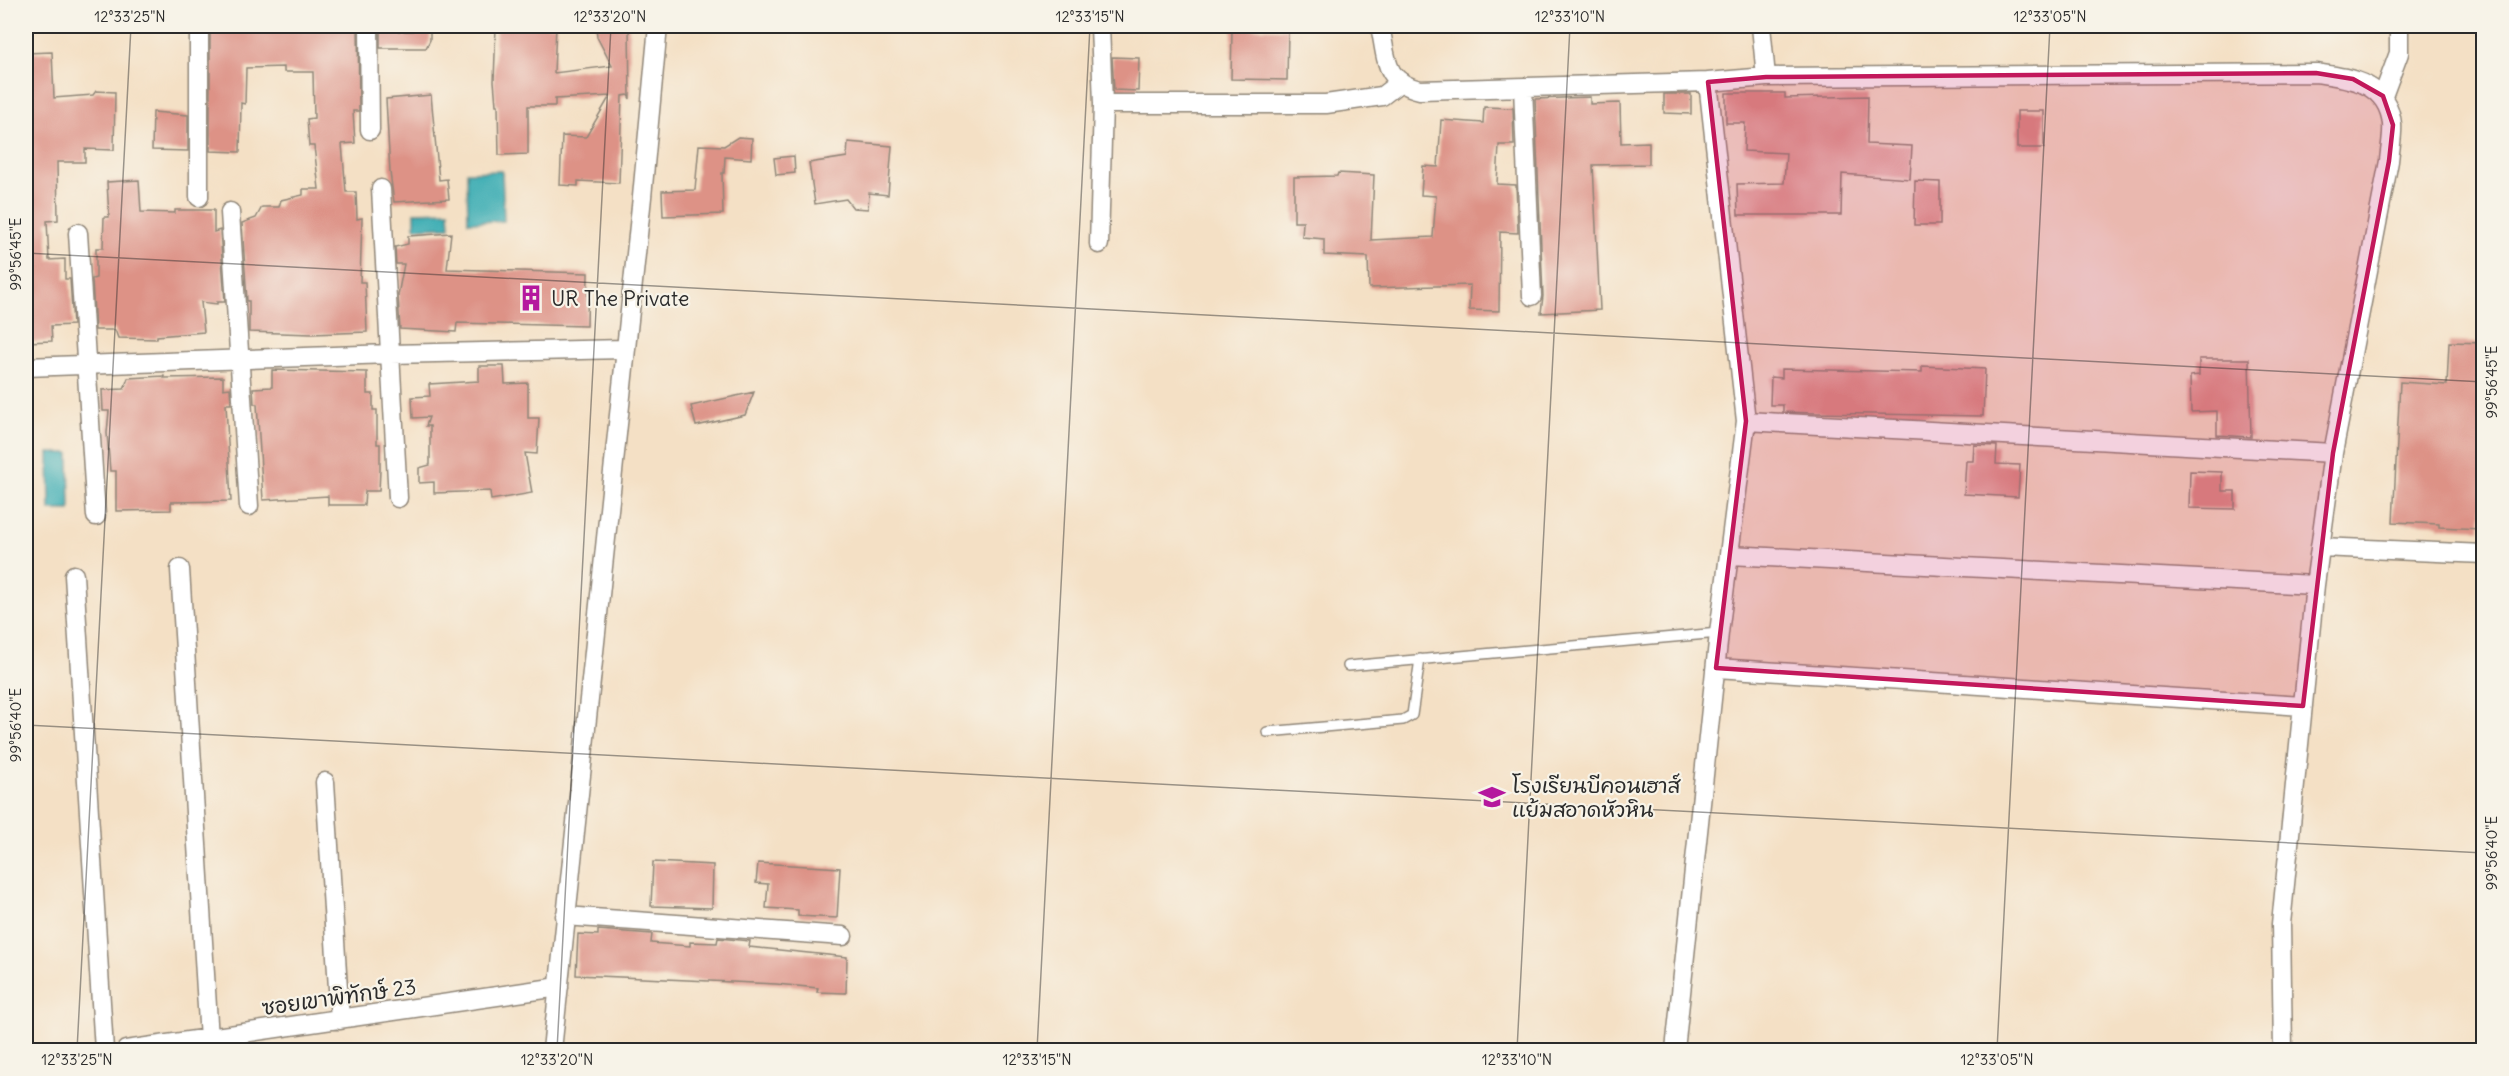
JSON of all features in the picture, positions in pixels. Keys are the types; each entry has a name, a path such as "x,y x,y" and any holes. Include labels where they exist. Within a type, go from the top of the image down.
{"street":[{"path":"199,26 199,196"},
{"path":"369,26 370,130"},
{"path":"552,1050 658,26"},
{"path":"1099,244 1103,104 1100,26"},
{"path":"1380,26 1392,75 1399,83 1420,90 1708,82 1766,77 2316,73 2353,79 2369,85 2383,96 2393,125 2389,161 2333,453 2314,585 2281,924 2283,1050"},
{"path":"1761,26 1766,77"},
{"path":"2383,96 2399,53 2399,26"},
{"path":"1675,1050 1719,633 1746,421 1708,82"},
{"path":"1103,104 1326,104 1382,96 1399,83"},
{"path":"1523,88 1532,296"},
{"path":"381,189 398,498"},
{"path":"230,212 249,506"},
{"path":"78,233 96,516"},
{"path":"26,367 390,354 625,349"},
{"path":"1746,421 2333,453"},
{"path":"2320,547 2484,554"},
{"path":"1730,555 2314,585"},
{"path":"180,569 209,1039"},
{"path":"74,575 104,1050"},
{"path":"1716,668 2303,706"},
{"path":"326,782 340,1020"},
{"path":"565,916 843,936"},
{"name":"ซอยเขาพิทักษ์ 23","path":"126,1050 559,987"}],"lane":[{"path":"1348,666 1719,633"},
{"path":"1267,732 1402,720 1412,715 1420,659"}],"highlighted area":[{"path":"2316,73 2353,79 2383,96 2393,125 2389,161 2333,453 2303,706 1716,668 1746,421 1708,82 1766,77"}],"water":[{"path":"502,171 504,221 468,222 467,172"},
{"path":"449,211 450,227 415,228 415,212"},
{"path":"49,453 69,453 70,510 50,510"}],"building":[{"path":"358,26 359,111 353,111 355,143 342,144 346,192 356,192 357,219 362,218 360,282 365,282 367,332 312,334 249,332 249,301 247,301 242,223 256,218 262,207 279,207 281,200 303,195 303,189 319,189 314,146 309,146 307,119 314,118 313,72 284,72 284,67 246,68 245,104 241,103 240,152 210,151 210,27"},
{"path":"412,26 430,26 430,40 426,48 380,48 380,31 412,31"},
{"path":"496,26 556,26 554,73 612,66 597,37 596,26 629,26 630,99 628,95 622,96 619,183 578,181 578,186 560,185 562,136 586,137 610,96 555,99 555,106 528,106 528,154 499,155 498,105 496,105 494,81"},
{"path":"1232,28 1288,29 1287,80 1231,79"},
{"path":"52,52 54,98 93,95 96,91 115,92 114,150 85,149 85,162 57,162 58,220 47,221 49,260 65,259 65,279 70,279 73,325 51,326 52,341 26,342 26,53"},
{"path":"1112,57 1139,58 1138,91 1114,90"},
{"path":"1726,93 1785,93 1785,98 1868,96 1867,144 1912,146 1910,179 1842,174 1841,215 1738,215 1737,184 1784,183 1786,153 1744,151 1745,123 1726,123"},
{"path":"1664,94 1691,94 1691,114 1664,113"},
{"path":"431,95 439,180 447,179 449,199 394,202 386,99"},
{"path":"1590,97 1590,104 1620,103 1621,143 1649,142 1649,164 1593,165 1600,310 1541,313 1543,296 1535,99"},
{"path":"1484,107 1513,108 1514,145 1499,145 1497,184 1516,185 1518,233 1500,232 1499,311 1469,310 1470,285 1369,288 1368,257 1324,255 1324,239 1302,237 1303,222 1294,222 1294,177 1337,176 1338,173 1374,175 1371,240 1433,237 1436,196 1421,195 1423,166 1438,167 1441,120 1483,123"},
{"path":"2017,111 2044,111 2044,148 2017,148"},
{"path":"153,112 188,115 188,151 152,150"},
{"path":"738,137 752,138 751,159 725,157 724,173 722,173 723,214 663,216 662,191 695,190 699,145 724,146"},
{"path":"848,142 892,146 888,195 869,193 868,209 853,208 846,199 815,204 809,163 847,157"},
{"path":"794,156 795,173 776,175 774,158"},
{"path":"139,180 141,212 175,213 175,210 214,210 214,232 220,230 225,302 217,302 217,304 201,302 204,332 157,336 157,339 118,338 115,330 95,330 92,279 96,278 96,248 103,248 104,217 109,217 107,182"},
{"path":"1915,181 1940,182 1940,225 1914,225"},
{"path":"451,233 447,269 588,273 587,326 457,323 456,332 400,329 398,295 404,264 396,264 395,247 408,244 408,236"},
{"path":"2449,342 2484,343 2484,460 2480,529 2393,522 2400,382 2447,385"},
{"path":"2199,359 2249,359 2251,437 2217,435 2217,411 2191,412 2190,376 2199,375"},
{"path":"479,366 504,366 505,384 528,383 528,418 539,418 537,454 525,453 532,493 491,500 490,491 434,493 434,482 419,483 419,468 430,465 430,426 426,426 429,417 413,418 412,397 430,396 429,384 479,381"},
{"path":"1922,366 1985,369 1983,416 1783,412 1783,405 1770,405 1771,377 1782,378 1782,369 1922,372"},
{"path":"272,370 367,372 367,394 373,394 373,410 377,410 380,470 379,491 365,491 364,505 328,505 328,496 263,500 257,404 254,404 253,388 272,387"},
{"path":"164,376 164,378 223,377 223,389 230,388 231,404 226,404 231,501 171,502 171,510 116,511 116,471 110,471 107,433 109,411 103,411 102,390 124,389 128,378"},
{"path":"754,392 745,415 696,426 691,406"},
{"path":"1974,445 1997,446 1996,464 2020,465 2018,497 1964,494 1966,461 1973,461"},
{"path":"2190,471 2222,472 2222,491 2235,491 2235,509 2189,508"},
{"path":"653,862 713,865 712,908 651,906"},
{"path":"758,863 840,868 837,918 798,916 798,910 766,908 768,884 756,883"},
{"path":"598,930 652,934 651,943 690,946 690,942 717,943 718,938 750,941 749,947 847,957 846,993 817,992 818,988 776,984 576,975 578,934 598,935"}],"place":[{"name":"UR The Private","path":"531,298"},
{"name":"โรงเรียนบีคอนเฮาส์ แย้มสอาดหัวหิน","path":"1492,797"}]}
